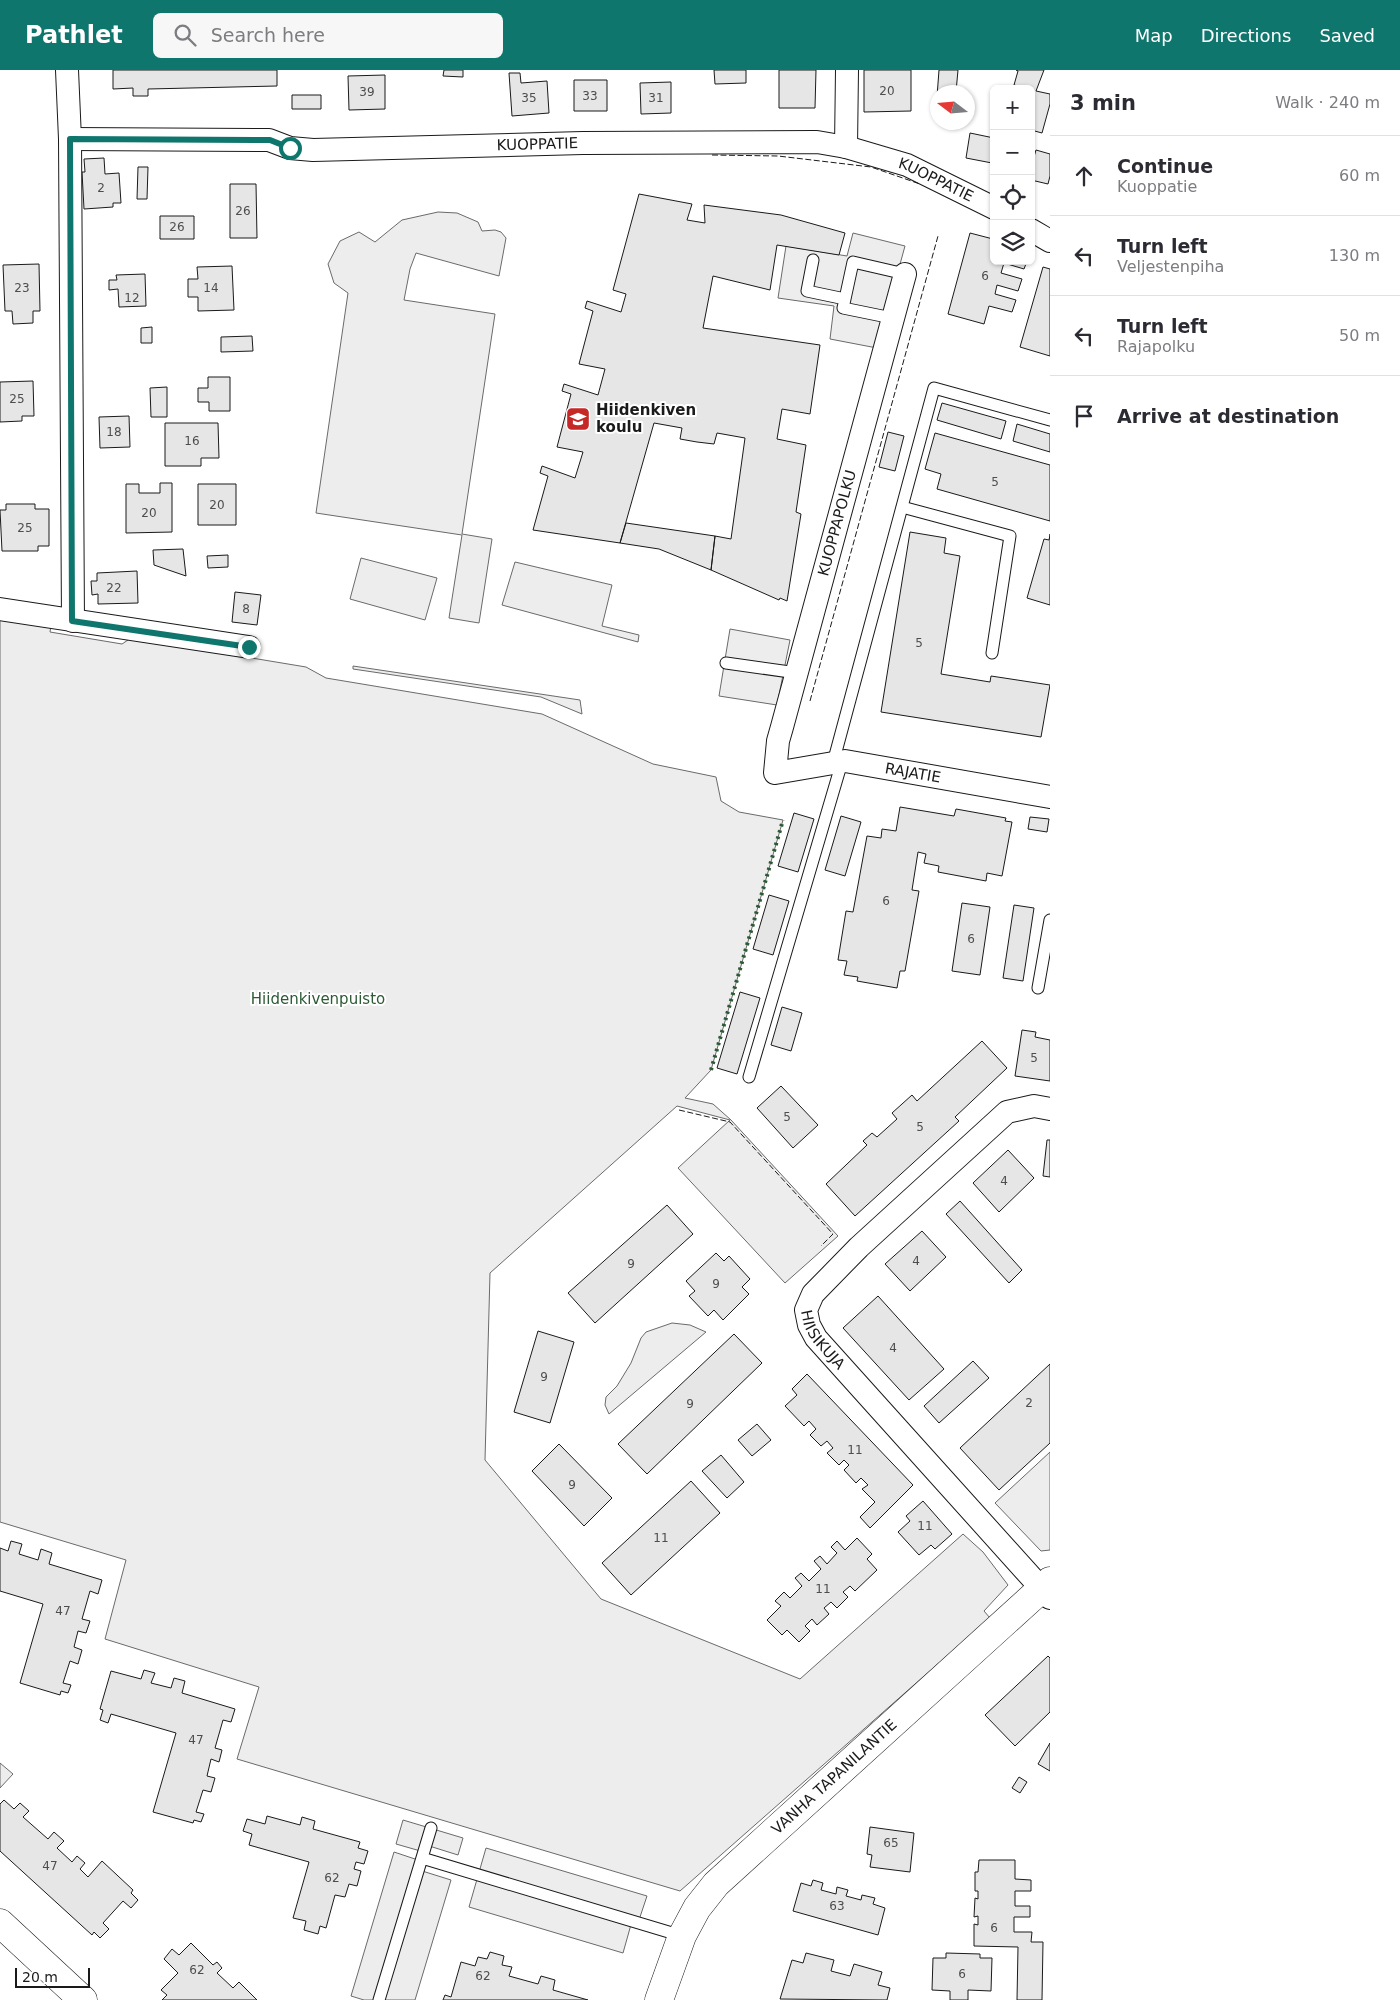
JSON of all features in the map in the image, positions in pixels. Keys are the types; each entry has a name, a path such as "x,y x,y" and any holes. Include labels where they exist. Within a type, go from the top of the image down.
{"street":[{"path":"67,70 70,139 72,621"},
{"path":"846,70 846,147"},
{"name":"KUOPPATIE","path":"70,139 270,140 290,148 313,150 657,143 817,142 846,147 907,165 990,206"},
{"path":"1035,232 1050,241"},
{"name":"KUOPPAPOLKU","path":"776,773 778,741 904,274"},
{"path":"0,609 249,647"},
{"name":"RAJATIE","path":"776,773 838,763 1050,797"},
{"name":"HIISIKUJA","path":"1047,1590 816,1338 809,1325 806,1310 813,1294 859,1247 1007,1112 1034,1106 1050,1109"},
{"name":"VANHA TAPANILANTIE","path":"658,2000 682,1936 697,1908 716,1884 1047,1590"},
{"path":"0,1924 82,2000"}],"lane":[{"path":"813,260 807,292 845,298"},
{"path":"892,318 843,308 853,262 904,274"},
{"path":"749,1076 838,763 902,506 934,388 1050,420"},
{"path":"902,506 1010,536 992,653"},
{"path":"726,663 797,673"},
{"path":"1038,988 1050,920"},
{"path":"379,2000 431,1828"},
{"path":"422,1858 682,1936"}],"shaded area":[{"path":"438,212 457,213 478,222 482,231 495,230 501,232 506,238 499,276 416,253 410,269 404,300 495,314 462,534 492,539 479,623 449,618 462,535 316,513 348,293 334,283 328,264 340,241 359,232 375,242 402,220"},
{"path":"853,233 905,246 877,348 830,339 834,306 778,298 786,246 847,256"},
{"path":"361,558 437,578 425,620 350,599"},
{"path":"515,562 612,585 602,626 639,635 638,642 502,605"},
{"name":"Hiidenkivenpuisto","path":"0,620 51,626 50,632 122,644 131,638 306,667 326,678 542,714 653,764 716,777 721,801 739,812 783,820 711,1070 685,1098 713,1104 731,1120 838,1236 785,1283 678,1168 730,1120 677,1106 490,1273 485,1460 601,1599 800,1679 963,1534 983,1552 1008,1585 984,1611 990,1618 680,1891 237,1759 259,1687 105,1639 126,1560 0,1522"},
{"path":"730,629 790,640 777,705 719,696"},
{"path":"353,666 580,700 582,714 541,697 353,669"},
{"path":"672,1323 690,1325 706,1332 609,1414 605,1405 606,1397 617,1386 631,1363 641,1338 646,1332"},
{"path":"1050,1452 1050,1550 1041,1551 995,1503"},
{"path":"0,1763 13,1774 0,1788"},
{"path":"403,1820 463,1838 458,1855 426,1845 424,1852 396,1844"},
{"path":"486,1848 647,1896 638,1923 632,1921 623,1953 469,1907"},
{"path":"394,1852 421,1861 419,1870 451,1880 415,2000 364,2000 351,1996"}],"building":[{"path":"113,70 277,70 277,86 148,89 148,96 133,96 133,88 113,89"},
{"path":"444,70 463,70 463,77 443,76"},
{"path":"714,70 746,70 746,83 715,84"},
{"path":"779,70 816,70 815,108 779,108"},
{"path":"864,70 911,70 911,111 864,112"},
{"path":"939,70 958,70 957,85 938,85"},
{"path":"1016,70 1044,70 1036,91 1050,94 1050,104 1042,133 1035,131 1035,85 1014,85 1018,71"},
{"path":"509,73 520,73 521,83 547,81 549,113 512,116"},
{"path":"385,75 385,109 349,110 348,76"},
{"path":"574,80 607,80 607,111 574,111"},
{"path":"671,82 671,113 641,114 640,83"},
{"path":"292,95 321,95 321,109 292,109"},
{"path":"970,133 990,137 990,163 966,158"},
{"path":"1036,150 1050,154 1048,184 1035,181"},
{"path":"104,158 105,174 119,173 121,203 113,203 113,207 84,209 82,172 85,172 84,159"},
{"path":"138,167 148,167 147,199 137,199"},
{"path":"230,184 256,184 257,238 230,238"},
{"path":"639,194 692,204 687,220 705,223 704,205 781,215 845,233 839,255 777,245 770,290 713,276 703,328 820,345 810,414 782,409 777,439 806,445 796,512 801,514 787,601 780,598 779,600 711,570 715,536 731,539 745,438 717,433 714,444 697,442 680,439 682,428 654,423 620,543 533,530 548,476 540,473 542,466 575,478 583,452 557,447 571,394 562,391 564,384 598,395 605,369 579,364 593,311 585,308 587,301 621,312 626,294 613,290"},
{"path":"160,216 194,216 194,239 160,239"},
{"path":"970,233 990,238 990,265 1003,265 1001,273 1022,279 1018,291 997,285 995,294 1016,300 1012,312 989,306 984,324 948,314"},
{"path":"39,264 40,311 33,311 33,323 13,324 12,311 5,311 3,265"},
{"path":"1011,265 1026,265 1024,269"},
{"path":"232,266 234,310 198,311 198,297 188,297 188,279 198,279 197,267"},
{"path":"1043,267 1050,269 1050,356 1020,347"},
{"path":"145,274 146,306 119,307 118,289 109,290 109,280 117,280 116,275"},
{"path":"152,327 152,343 141,343 141,328"},
{"path":"252,336 253,351 221,352 221,337"},
{"path":"208,377 230,377 230,411 209,411 209,402 198,402 198,388 208,388"},
{"path":"33,381 34,416 22,416 22,421 0,422 0,382"},
{"path":"167,387 167,417 151,417 150,388"},
{"path":"942,403 1006,421 1001,439 937,420"},
{"path":"129,416 130,447 100,448 99,417"},
{"path":"165,423 218,423 219,458 201,458 201,466 165,466"},
{"path":"1017,424 1050,434 1050,452 1013,441"},
{"path":"888,432 904,436 895,471 879,467"},
{"path":"935,433 1050,465 1050,521 937,489 941,474 925,469"},
{"path":"160,483 172,483 172,532 126,533 126,484 139,484 139,493 160,493"},
{"path":"198,484 236,484 236,525 198,525"},
{"path":"6,504 35,504 35,509 49,509 49,546 38,546 38,551 2,551 0,510 6,510"},
{"path":"626,523 715,536 711,570 659,549 620,543"},
{"path":"910,532 946,538 944,553 960,556 941,674 990,682 991,676 1050,685 1041,737 881,712"},
{"path":"1050,535 1050,605 1027,598 1044,539 1049,540"},
{"path":"183,549 186,576 154,565 153,550"},
{"path":"228,555 228,567 208,568 207,556"},
{"path":"137,571 138,603 98,604 98,594 92,595 91,581 97,581 97,573"},
{"path":"235,592 261,595 257,625 232,622"},
{"path":"900,807 954,816 956,809 1006,818 1005,821 1012,822 1002,876 987,873 986,881 938,872 939,866 924,863 926,854 918,852 912,890 919,891 905,971 900,971 897,988 857,981 858,977 844,975 847,961 838,960 846,911 853,912 867,836 881,838 882,829 896,831"},
{"path":"794,813 814,819 798,872 778,866"},
{"path":"841,816 861,822 845,876 825,870"},
{"path":"1030,817 1049,819 1047,832 1028,829"},
{"path":"769,895 789,901 773,955 753,949"},
{"path":"962,903 990,907 980,975 952,971"},
{"path":"1014,905 1034,908 1023,981 1003,978"},
{"path":"740,992 760,998 737,1074 717,1068"},
{"path":"782,1007 802,1013 791,1051 771,1045"},
{"path":"1022,1030 1036,1032 1035,1037 1050,1040 1050,1081 1015,1076"},
{"path":"982,1041 1007,1068 955,1117 959,1121 855,1216 826,1184 867,1145 863,1141 872,1133 877,1137 897,1119 892,1113 912,1095 917,1101"},
{"path":"781,1086 818,1125 793,1148 757,1108"},
{"path":"1047,1140 1050,1140 1050,1177 1043,1176"},
{"path":"1008,1150 1034,1178 999,1212 973,1183"},
{"path":"960,1201 1022,1270 1009,1283 946,1214"},
{"path":"667,1205 693,1234 595,1323 568,1293"},
{"path":"922,1231 946,1257 910,1291 885,1264"},
{"path":"716,1253 724,1261 729,1256 750,1279 742,1287 749,1294 723,1320 714,1310 708,1316 689,1296 695,1291 686,1281"},
{"path":"878,1296 944,1369 909,1400 843,1328"},
{"path":"538,1331 574,1342 550,1423 514,1412"},
{"path":"734,1334 762,1363 647,1474 618,1444"},
{"path":"973,1361 989,1378 939,1423 924,1406"},
{"path":"1050,1364 1050,1443 999,1490 960,1448"},
{"path":"807,1374 913,1485 870,1528 860,1517 875,1502 862,1489 868,1485 861,1478 856,1483 844,1470 849,1465 844,1460 839,1465 827,1453 833,1448 827,1441 821,1446 810,1435 816,1429 809,1421 804,1426 785,1406 797,1395 792,1389"},
{"path":"757,1424 771,1440 752,1456 738,1440"},
{"path":"559,1444 612,1498 584,1526 532,1471"},
{"path":"721,1455 744,1482 727,1498 702,1471"},
{"path":"691,1481 720,1513 631,1595 602,1563"},
{"path":"923,1501 952,1534 935,1549 931,1545 919,1555 898,1532 910,1521 906,1516"},
{"path":"857,1538 872,1554 867,1559 877,1570 855,1591 850,1586 843,1592 848,1597 837,1608 831,1602 824,1608 829,1614 817,1625 812,1619 805,1626 810,1631 799,1642 787,1630 782,1635 767,1620 781,1606 775,1601 784,1592 790,1598 802,1586 795,1578 801,1573 809,1581 821,1569 814,1561 820,1556 827,1564 837,1553 831,1547 837,1541 845,1550"},
{"path":"11,1541 22,1544 19,1554 38,1560 41,1549 52,1553 49,1564 102,1580 98,1594 90,1591 82,1619 90,1621 86,1633 78,1631 74,1647 82,1650 78,1664 70,1661 63,1683 71,1685 68,1693 61,1691 60,1695 20,1683 43,1604 0,1591 0,1548 8,1551"},
{"path":"1048,1656 1050,1658 1050,1712 1015,1746 985,1715"},
{"path":"144,1670 155,1673 151,1683 171,1688 174,1678 185,1681 182,1693 235,1709 231,1722 223,1720 215,1748 222,1750 219,1762 211,1759 207,1776 215,1778 211,1792 203,1790 196,1812 204,1814 201,1822 194,1820 193,1823 153,1812 176,1733 111,1714 108,1723 100,1720 103,1710 100,1709 111,1671 141,1679"},
{"path":"1050,1743 1050,1771 1038,1764"},
{"path":"1019,1777 1027,1782 1020,1793 1012,1788"},
{"path":"4,1800 14,1809 20,1803 29,1811 23,1817 48,1839 54,1832 64,1841 57,1848 72,1862 77,1856 85,1863 80,1869 88,1877 102,1861 133,1890 131,1893 138,1900 131,1908 123,1901 103,1923 109,1929 100,1938 94,1932 92,1935 0,1851 0,1804"},
{"path":"267,1816 300,1825 302,1817 315,1821 313,1829 360,1842 358,1848 368,1851 364,1864 356,1862 354,1869 361,1871 357,1886 349,1884 345,1897 335,1895 326,1928 320,1926 318,1934 304,1930 306,1921 293,1918 309,1862 249,1845 252,1834 243,1831 247,1819 265,1824"},
{"path":"870,1827 914,1833 910,1872 870,1867 872,1855 867,1854"},
{"path":"979,1860 1015,1860 1015,1879 1031,1880 1031,1891 1015,1891 1015,1906 1030,1906 1030,1917 1014,1917 1014,1932 1032,1932 1031,1942 1043,1942 1042,2000 1017,2000 1018,1947 974,1946 974,1924 978,1925 978,1916 974,1917 975,1898 978,1899 978,1891 975,1891 975,1872 978,1872"},
{"path":"813,1880 823,1883 821,1890 836,1894 837,1887 848,1890 846,1896 861,1900 862,1895 875,1898 873,1904 885,1908 878,1935 793,1911 801,1883 811,1886"},
{"path":"191,1943 213,1965 217,1962 222,1968 217,1973 233,1988 239,1982 257,2000 162,2000 167,1995 161,1990 178,1973 164,1959 172,1949 179,1955"},
{"path":"490,1952 504,1956 502,1965 512,1967 509,1976 538,1984 541,1976 555,1980 553,1990 588,2000 443,2000 445,1995 451,1997 461,1962 475,1966 478,1957 487,1959"},
{"path":"806,1953 834,1960 831,1971 850,1976 854,1964 882,1972 878,1985 890,1988 887,2000 780,1999 792,1960 803,1963"},
{"path":"946,1953 980,1954 980,1958 992,1958 991,1991 968,1990 968,2000 950,2000 950,1991 932,1990 933,1958 946,1958"}],"hedge":[{"path":"711,1070 783,820"}],"fence":[{"path":"712,155 778,156 871,167 920,184"},
{"path":"810,701 938,236"},
{"path":"679,1110 730,1122 833,1234 821,1246"}],"place":[{"name":"Hiidenkiven koulu","path":"578,419"}],"route":[{"path":"249,647 72,621 70,139 270,140 290,148"}]}
